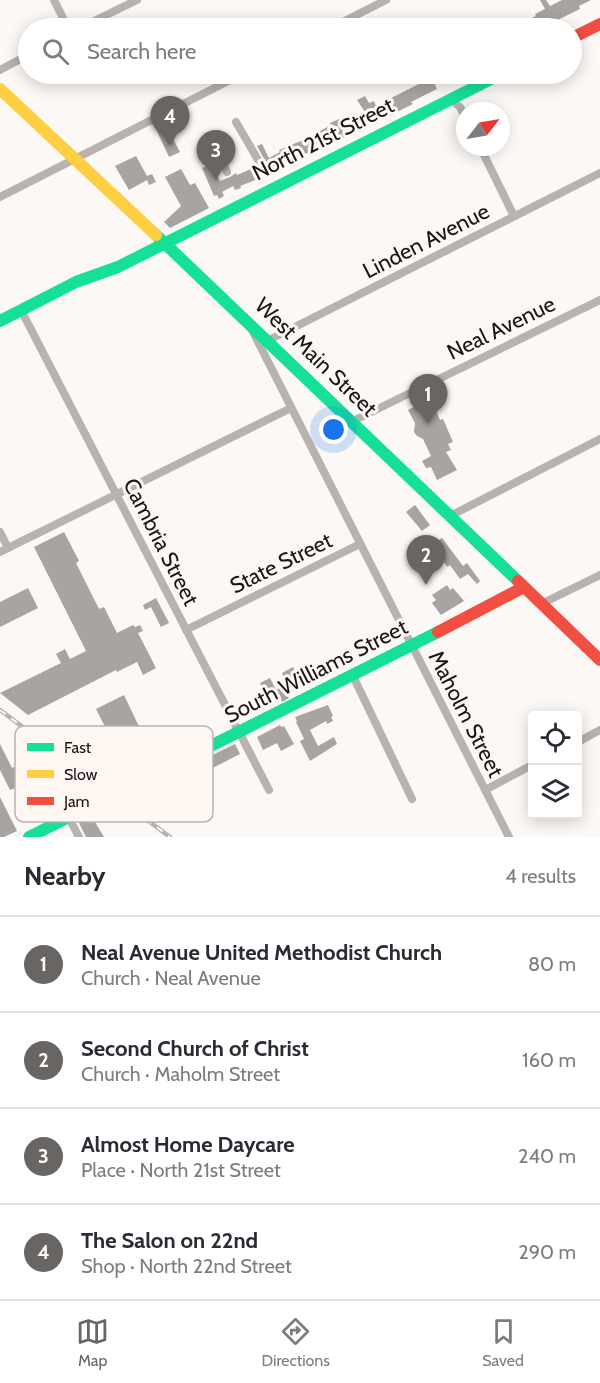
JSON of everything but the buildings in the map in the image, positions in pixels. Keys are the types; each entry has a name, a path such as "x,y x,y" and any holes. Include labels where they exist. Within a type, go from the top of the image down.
{"main road":[{"path":"582,33 600,24"},
{"name":"North 21st Street","path":"0,321 76,282 118,267 481,84"},
{"name":"West Main Street","path":"0,89 269,340 600,660"},
{"name":"South Williams Street","path":"213,746 524,587"},
{"name":"South Williams Street","path":"29,837 61,822"}],"street":[{"path":"54,0 63,18"},
{"path":"100,18 137,0"},
{"path":"351,18 386,0"},
{"path":"0,70 18,60"},
{"path":"0,197 222,84"},
{"path":"450,99 456,104"},
{"path":"236,122 261,165"},
{"path":"209,136 227,172"},
{"path":"484,156 514,216"},
{"name":"Linden Avenue","path":"269,340 600,173"},
{"name":"Neal Avenue","path":"353,421 600,300"},
{"name":"Cambria Street","path":"21,310 269,790"},
{"name":"Maholm Street","path":"245,318 508,837"},
{"path":"0,532 4,550 291,408"},
{"path":"450,516 600,439"},
{"name":"State Street","path":"186,630 360,544"},
{"path":"542,604 600,575"},
{"path":"353,676 412,799"},
{"path":"582,740 600,730"},
{"path":"484,790 528,767"},
{"path":"71,822 79,837"}],"railway":[{"path":"0,710 21,726"},
{"path":"150,822 170,837"}],"traffic: fast":[{"path":"0,321 76,282 118,267 481,84"},
{"path":"156,235 518,581"},
{"path":"213,745 438,632"},
{"path":"29,837 59,822"}],"traffic: slow":[{"path":"0,89 156,235"}],"traffic: jam":[{"path":"582,33 600,24"},
{"path":"518,581 600,660"},
{"path":"438,632 524,587"}],"place":[{"name":"The Salon on 22nd","path":"170,146"},
{"name":"Almost Home Daycare","path":"216,180"},
{"name":"Neal Avenue United Methodist Church","path":"428,424"},
{"name":"Second Church of Christ","path":"426,585"}]}
